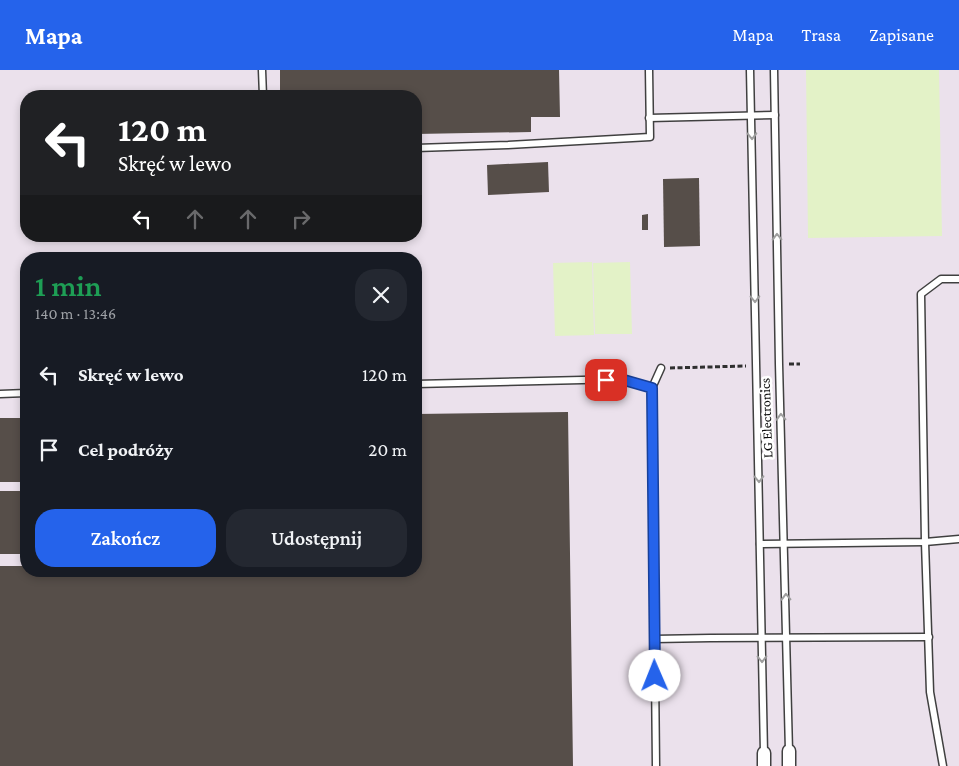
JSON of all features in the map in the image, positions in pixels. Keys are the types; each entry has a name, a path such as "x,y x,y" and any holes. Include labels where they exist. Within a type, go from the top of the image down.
{"street":[{"name":"LG Electronics","path":"789,750 789,766"},
{"name":"LG Electronics","path":"764,752 764,766"}],"lane":[{"path":"262,70 263,90"},
{"path":"422,148 650,137 649,70"},
{"name":"LG Electronics","path":"750,70 764,752"},
{"name":"LG Electronics","path":"774,70 789,750"},
{"path":"649,118 775,115"},
{"path":"943,766 930,692 925,542 921,294 941,279 959,279"},
{"path":"656,766 652,388 661,368"},
{"path":"422,384 624,380 652,388"},
{"path":"0,394 20,393"},
{"path":"760,544 925,542 959,539"},
{"path":"654,639 929,637"}],"path":[{"path":"779,364 800,364"},
{"path":"661,368 756,365"}],"shaded area":[{"path":"0,70 959,70 959,766 0,766"}],"green space":[{"path":"806,70 939,70 942,236 808,238"},
{"path":"592,262 594,335 555,336 553,263"},
{"path":"630,262 632,334 595,334 593,263"}],"building":[{"path":"280,70 559,70 560,117 531,117 531,132 422,134 422,90 280,90"},
{"path":"548,162 549,192 488,195 487,165"},
{"path":"699,178 700,246 664,247 663,179"},
{"path":"648,214 648,230 642,230 642,215"},
{"path":"568,412 573,766 0,766 0,566 20,566 20,577 422,577 422,414"},
{"path":"0,418 20,418 20,482 0,482"},
{"path":"0,491 20,491 20,554 0,554"}],"route":[{"path":"606,380 624,380 652,388 655,676"}]}
